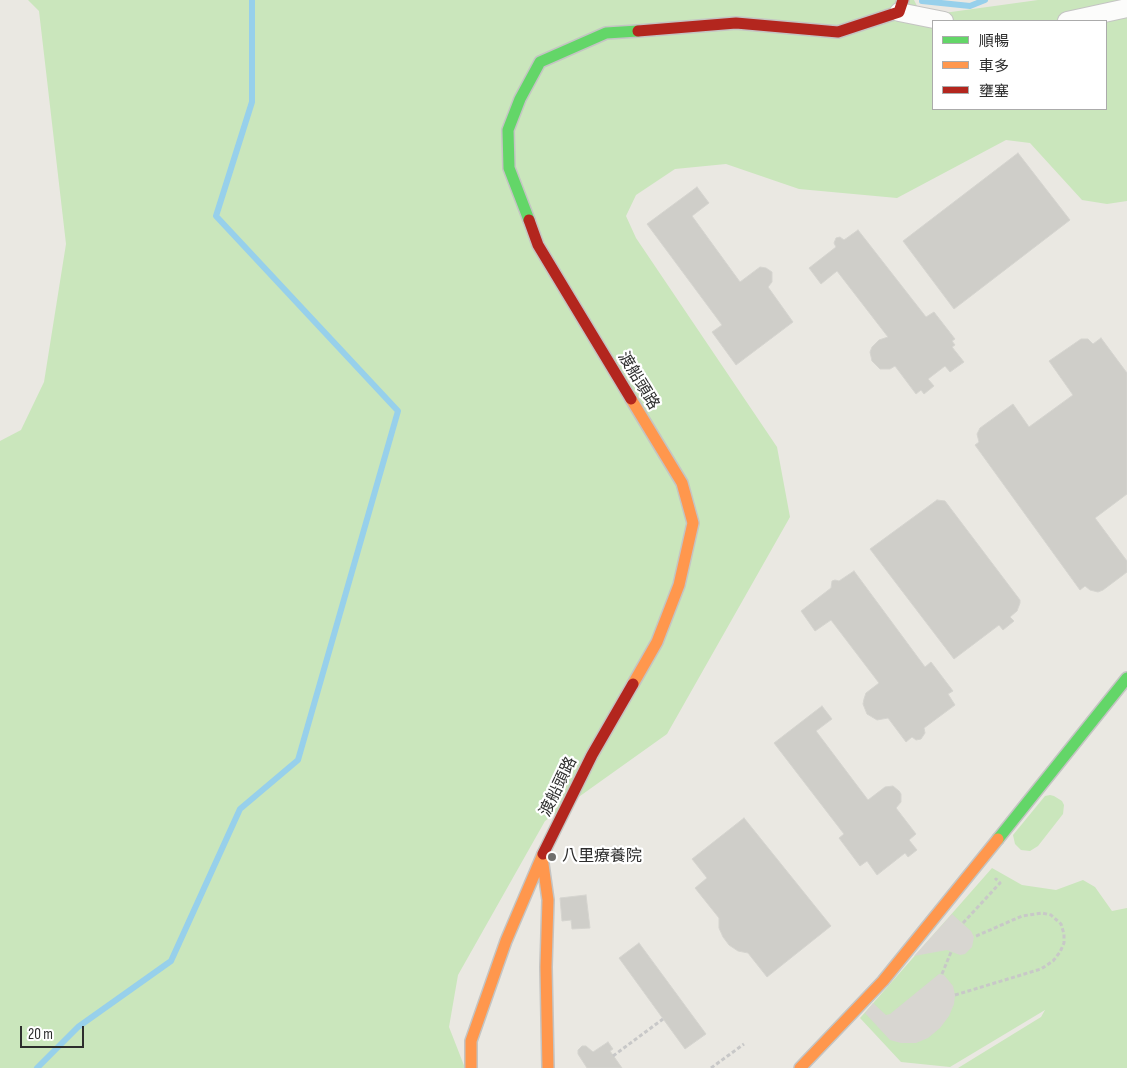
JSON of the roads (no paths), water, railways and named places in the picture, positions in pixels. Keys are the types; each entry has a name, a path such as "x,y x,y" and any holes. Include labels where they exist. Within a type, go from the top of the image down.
{"street":[{"path":"901,6 941,20"},
{"name":"渡船頭路","path":"471,1068 471,1041 506,941 542,857 592,755 657,642 679,585 693,523 682,483 538,245 508,168 508,130 520,99 540,62 606,33 736,23 838,32 901,6"},
{"path":"1072,20 1127,8"},
{"path":"800,1068 883,981 1127,678"},
{"path":"542,857 548,900 546,966 548,1068"}],"waterway":[{"path":"37,1068 78,1027 171,961 240,809 298,760 398,411 216,216 252,102 252,0"},
{"path":"922,1 970,6 985,0"}],"place":[{"name":"八里療養院","path":"552,857"}]}
